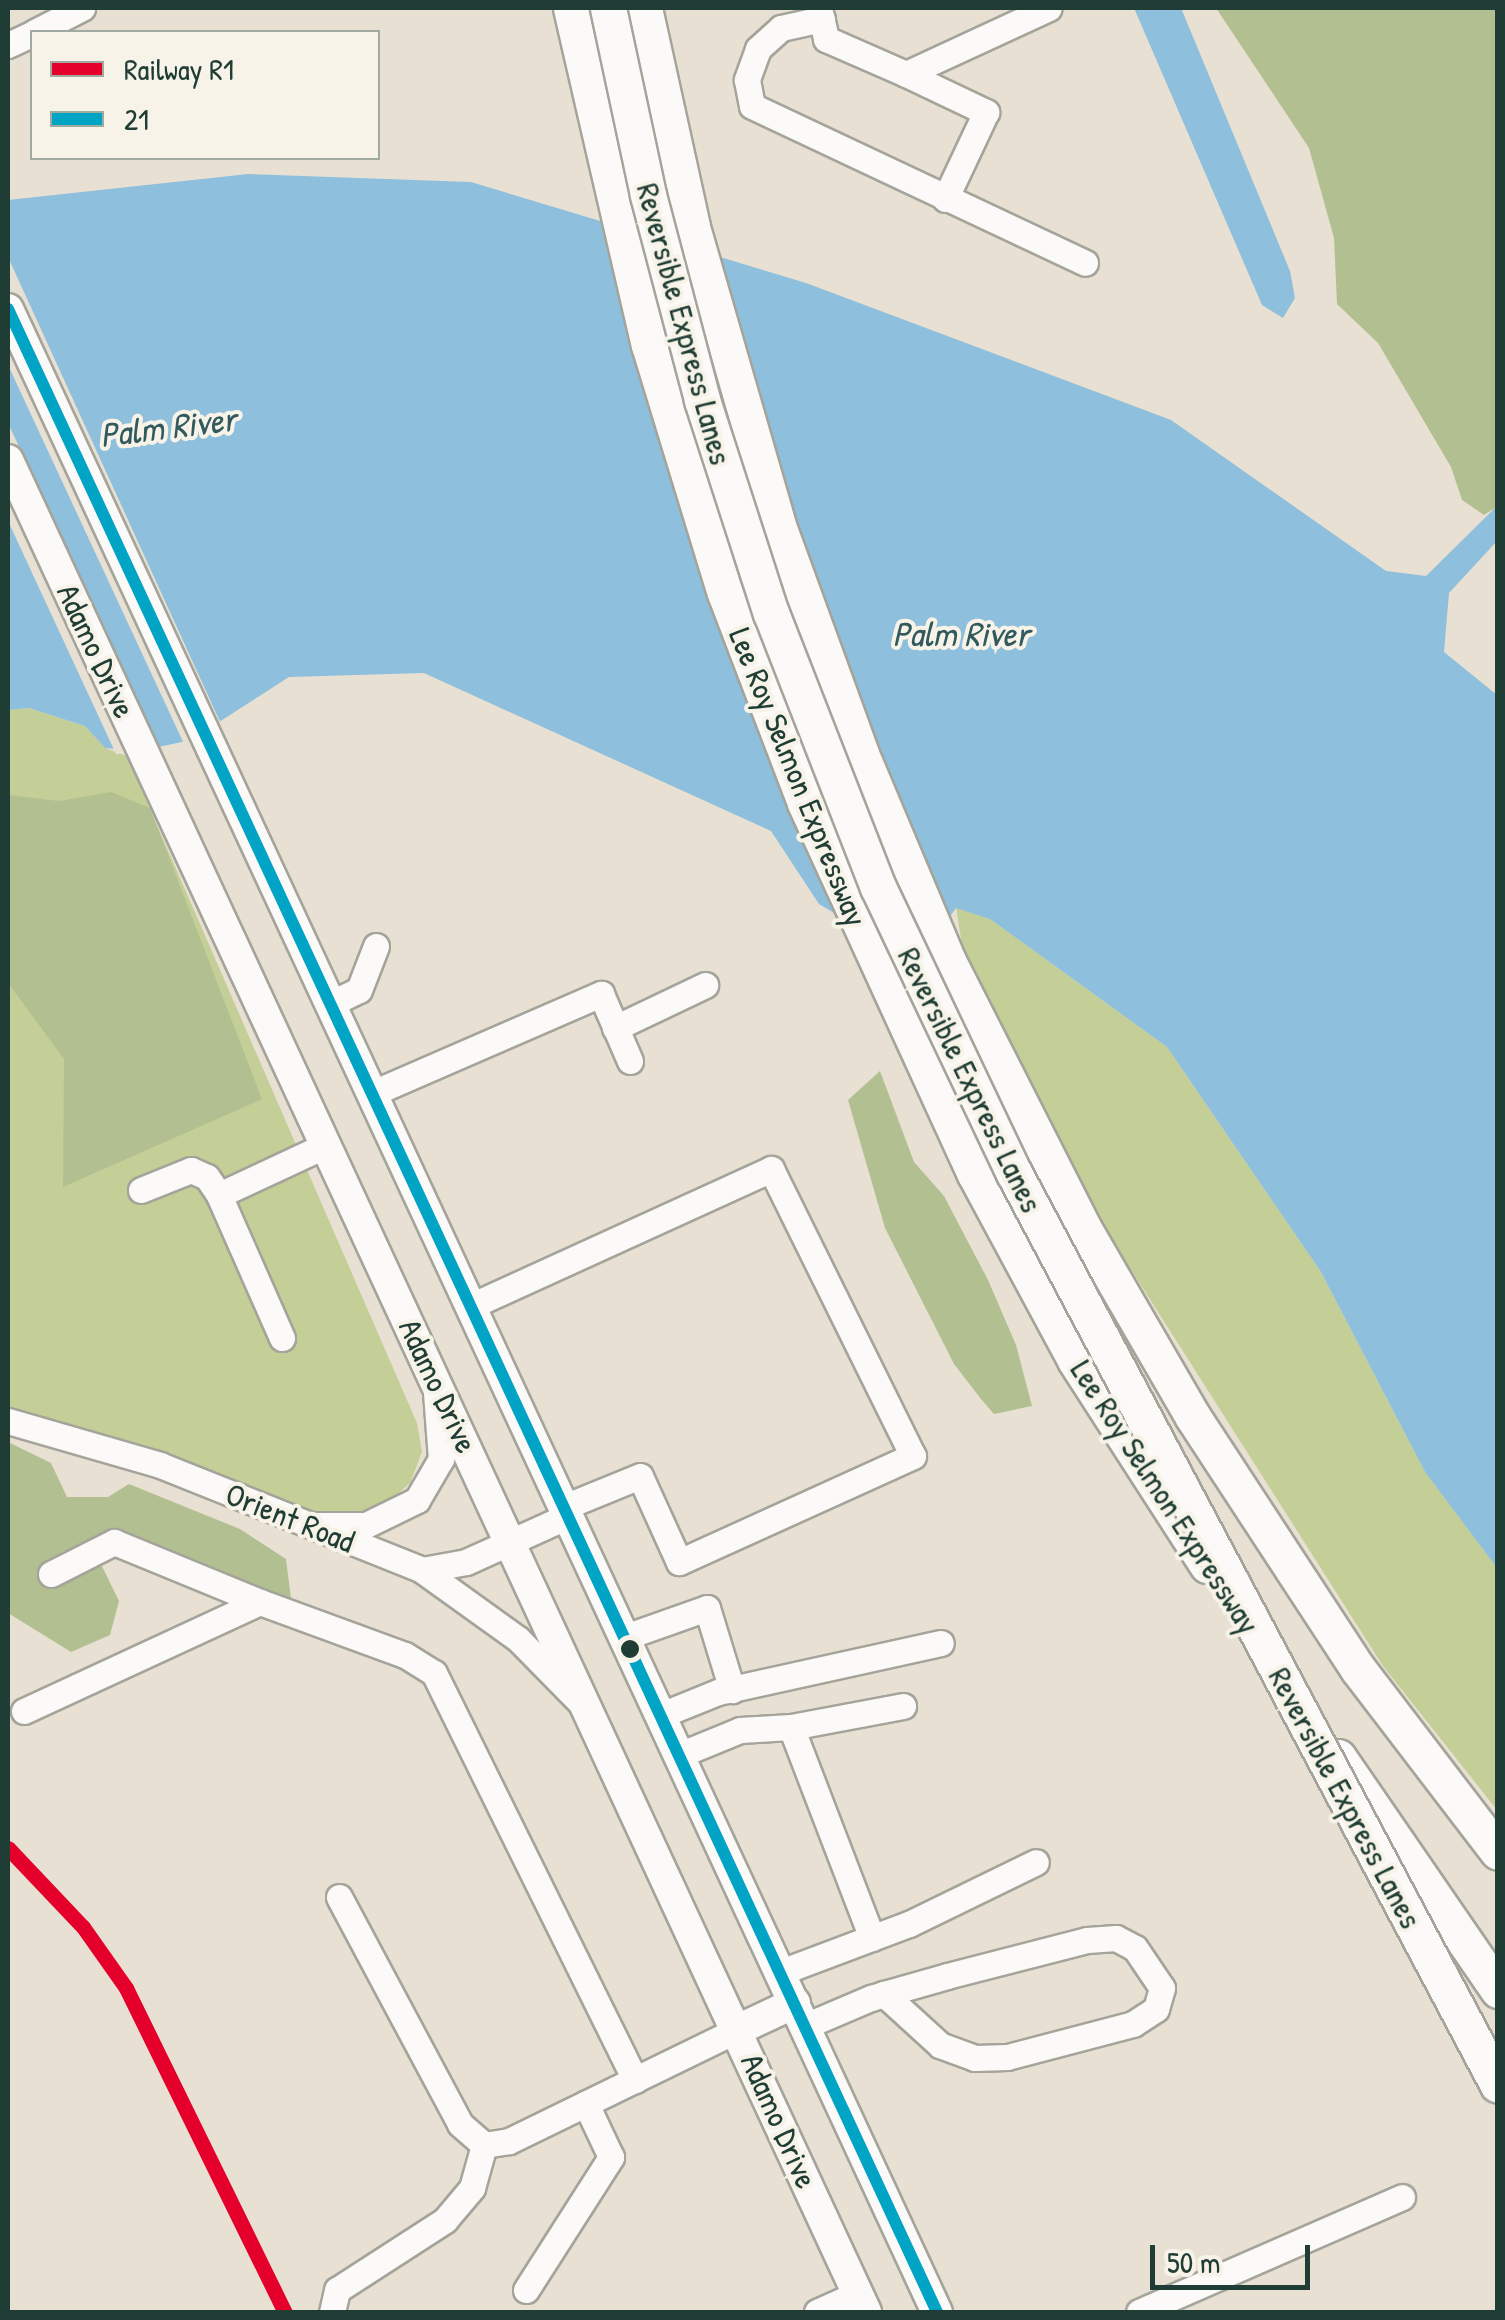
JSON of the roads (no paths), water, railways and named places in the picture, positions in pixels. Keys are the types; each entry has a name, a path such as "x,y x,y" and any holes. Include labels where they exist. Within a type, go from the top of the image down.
{"highway":[{"name":"Lee Roy Selmon Expressway","path":"571,8 648,345 725,593 804,802 898,1019 1085,1376 1497,1990"},
{"name":"Reversible Express Lanes","path":"608,8 648,194 702,400 771,613 878,887 1014,1173 1498,2085"},
{"name":"Lee Roy Selmon Expressway","path":"645,13 704,272 780,531 861,754 948,961 1084,1230 1193,1417 1358,1668 1498,1852"}],"main road":[{"name":"Adamo Drive","path":"8,310 936,2312"},
{"name":"Adamo Drive","path":"8,460 862,2303"},
{"path":"738,2030 800,2014"}],"street":[{"path":"40,30 82,8"},
{"path":"906,74 1049,8"},
{"path":"945,200 986,112 826,39 820,13 781,28 758,49 748,80 752,106 945,200 1085,264"},
{"path":"330,1004 359,990 376,946"},
{"path":"615,1028 705,986"},
{"path":"373,1093 601,994 630,1062"},
{"path":"219,1194 326,1145"},
{"path":"422,1570 466,1562 512,1543 640,1476 679,1562 913,1456 771,1168 471,1306"},
{"path":"141,1190 190,1170 207,1177 219,1194 282,1338"},
{"path":"306,1526 366,1525 417,1500 441,1459 436,1382"},
{"name":"Orient Road","path":"8,1421 160,1466 422,1570 518,1639 592,1715"},
{"path":"51,1574 114,1542 260,1602 405,1655 434,1673 635,2080"},
{"path":"24,1711 260,1602"},
{"path":"625,1637 707,1608 732,1690"},
{"path":"661,1714 732,1690 940,1643"},
{"path":"679,1754 740,1730 791,1727 903,1706"},
{"path":"791,1727 872,1938"},
{"path":"780,1972 872,1938 1036,1862"},
{"path":"340,1897 460,2124 484,2145 510,2142 738,2030"},
{"path":"800,2014 1086,1940 1116,1938 1134,1948 1162,1988 1156,2009 1134,2024 1007,2056 975,2058 940,2045 884,1994"},
{"path":"526,2290 610,2157 586,2104"},
{"path":"332,2312 337,2290 445,2220 472,2188 484,2145"},
{"path":"1140,2312 1402,2197"},
{"path":"818,2312 862,2303"}],"water":[{"path":"1134,8 1181,8 1290,271 1295,298 1283,318 1262,305"},
{"name":"Palm River","path":"248,174 471,182 806,283 1171,420 1386,571 1426,576 1497,506 1497,541 1449,593 1444,652 1497,695 1497,1568 1425,1472 1321,1272 1167,1047 990,919 956,908 927,950 871,935 819,904 771,831 424,673 289,677 191,740 140,751 105,748 85,726 29,708 8,710 8,200"}],"rail line":[{"name":"R1","path":"8,1848 83,1927 126,1988 285,2312"}]}
